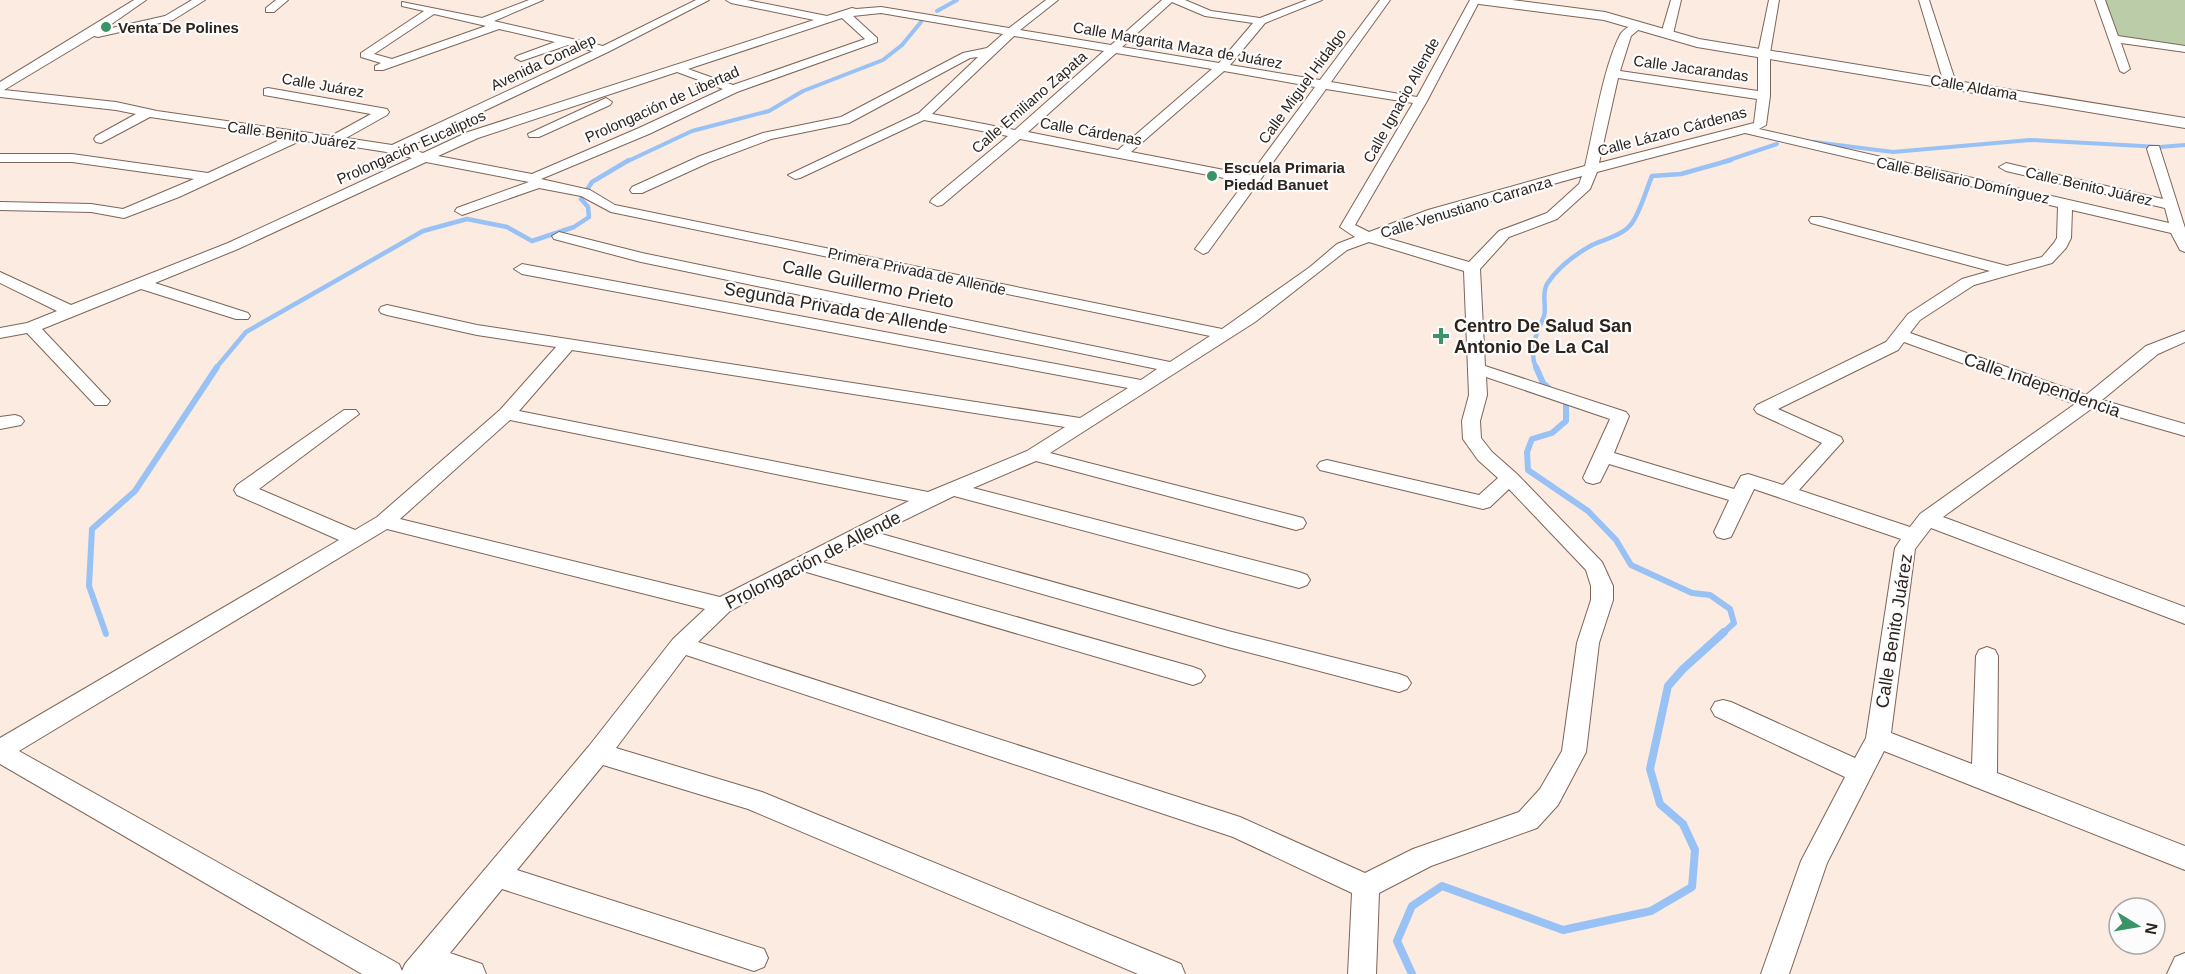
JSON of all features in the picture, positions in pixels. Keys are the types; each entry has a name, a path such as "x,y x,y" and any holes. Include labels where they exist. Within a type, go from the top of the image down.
{"street":[{"path":"0,87 141,0"},
{"path":"81,39 105,31 169,18 200,0"},
{"path":"270,10 283,0"},
{"path":"483,22 538,0"},
{"name":"Avenida Conalep","path":"394,149 704,0"},
{"path":"731,0 828,20"},
{"name":"Prolongación Eucaliptos","path":"0,333 30,327 233,246 473,135 844,15 882,0"},
{"path":"795,175 923,116 1011,32 1053,0"},
{"name":"Calle Emiliano Zapata","path":"937,202 1017,135 1168,0"},
{"path":"1176,0 1209,14 1262,21"},
{"path":"1122,153 1221,68 1262,21 1317,0"},
{"name":"Calle Miguel Hidalgo","path":"1203,249 1385,0"},
{"name":"Calle Aldama","path":"1477,0 1573,5 1697,43 2185,123"},
{"name":"Calle Ignacio Allende","path":"1367,237 1347,226 1421,101 1477,0"},
{"path":"1667,34 1676,0"},
{"name":"Calle Lázaro Cárdenas","path":"1591,169 1760,125 1764,96 1764,53 1774,0"},
{"path":"1924,0 1950,83"},
{"path":"2100,0 2124,69"},
{"path":"411,2 496,26 604,50"},
{"path":"392,63 365,55 433,10"},
{"name":"Prolongación Eucaliptos","path":"844,15 881,10 930,18"},
{"name":"Prolongación de Libertad","path":"462,211 536,181 733,88 873,40 844,15"},
{"name":"Calle Margarita Maza de Juárez","path":"930,18 1421,101"},
{"path":"379,68 496,26"},
{"name":"Calle Venustiano Carranza","path":"1472,268 1504,234 1552,216 1585,186 1613,74 1626,34 1639,26"},
{"path":"2115,39 2185,49"},
{"path":"521,58 568,41"},
{"path":"637,190 705,159 768,136 845,120 967,55 993,51"},
{"path":"676,68 733,88"},
{"name":"Calle Jacarandas","path":"1613,74 1764,96"},
{"path":"534,134 641,87 648,77"},
{"name":"Calle Juárez","path":"268,92 383,112 330,142"},
{"name":"Calle Benito Juárez","path":"0,93 117,106 330,142 394,149 585,193 611,208"},
{"path":"101,139 148,113"},
{"name":"Calle Cárdenas","path":"923,116 1254,180"},
{"name":"Calle Belisario Domínguez","path":"1747,130 1864,159 2066,203 2182,237"},
{"path":"0,206 91,208 119,214 131,212 297,136"},
{"name":"Calle Benito Juárez","path":"2154,149 2182,237"},
{"path":"0,158 72,158 207,177"},
{"name":"Calle Benito Juárez","path":"2006,167 2172,205"},
{"name":"Calle Venustiano Carranza","path":"1315,270 1342,247 1367,237 1433,213 1591,169"},
{"path":"1786,492 1834,441 1763,409 1892,346 1914,317 1968,282 2047,260 2061,245 2064,238 2066,203"},
{"name":"Primera Privada de Allende","path":"611,208 1223,334"},
{"path":"1816,220 2007,271"},
{"path":"1396,227 1402,248"},
{"name":"Calle Guillermo Prieto","path":"559,236 641,257 1171,367"},
{"path":"1366,886 1422,857 1528,820 1549,797 1574,752 1588,643 1602,600 1602,586 1595,567 1510,478 1485,456 1472,438 1471,421 1478,395 1472,268 1367,237"},
{"name":"Segunda Privada de Allende","path":"522,269 1142,385"},
{"name":"Prolongación de Allende","path":"421,967 598,753 681,645 723,604 930,499 1034,455 1249,319 1315,270"},
{"path":"0,277 70,311"},
{"path":"139,283 242,316"},
{"path":"387,310 477,330 1083,424"},
{"path":"30,327 101,401"},
{"name":"Calle Independencia","path":"1900,335 2089,402 2185,430"},
{"name":"Calle Benito Juárez","path":"1780,972 1814,861 1878,738 1905,548 1927,519 2089,402 2152,350 2185,336"},
{"path":"389,974 0,751 384,522 506,414 568,344"},
{"path":"1475,368 1503,375 1620,416 1593,478"},
{"path":"350,414 244,490 356,539"},
{"path":"506,414 930,499"},
{"path":"1034,455 1296,523"},
{"path":"1604,456 1740,497"},
{"path":"1327,466 1483,502 1510,478"},
{"path":"1724,532 1748,480 1914,536"},
{"path":"954,490 1299,580"},
{"path":"1927,519 2185,616"},
{"path":"384,522 723,604"},
{"path":"858,535 1228,639 1400,683"},
{"path":"801,563 1193,676"},
{"path":"681,645 1240,828 1366,886"},
{"path":"1984,780 1987,656"},
{"path":"1723,709 1860,772"},
{"path":"1878,738 2185,858"},
{"path":"598,753 753,800 1171,974"},
{"path":"497,876 754,958"},
{"path":"1362,974 1366,886"},
{"path":"421,967 472,974"},
{"path":"2181,974 2185,968"}],"green space":[{"path":"2099,0 2185,0 2185,49 2115,39"}],"waterway":[{"path":"937,11 957,0"},
{"path":"626,162 692,131 769,111 803,91 883,60 902,45 921,22"},
{"path":"1814,142 1893,152 2030,140 2160,147 2185,145"},
{"path":"1723,162 1777,144"},
{"path":"216,368 246,332 423,231 467,219 507,227 532,241 574,227 589,217 588,207 581,199 592,182 629,160"},
{"path":"1536,368 1533,348 1544,316 1545,288 1556,272 1585,249 1629,227 1638,212 1652,176 1681,174 1731,160"},
{"path":"106,634 89,586 92,529 135,491 217,367"},
{"path":"1536,367 1543,383 1551,390"},
{"path":"1561,399 1566,403 1566,421 1552,433 1532,439 1527,452 1528,470 1588,511 1616,540 1631,565 1692,593 1710,595 1730,609 1734,623 1722,634"},
{"path":"1412,974 1397,941 1412,906 1442,886 1563,930 1651,911 1692,887 1695,850 1683,824 1660,804 1650,769 1668,686 1683,669 1724,632"}],"place":[{"name":"Venta De Polines","path":"106,27"},
{"name":"Escuela Primaria Piedad Banuet","path":"1212,176"},
{"name":"Centro De Salud San Antonio De La Cal","path":"1441,336"}]}
